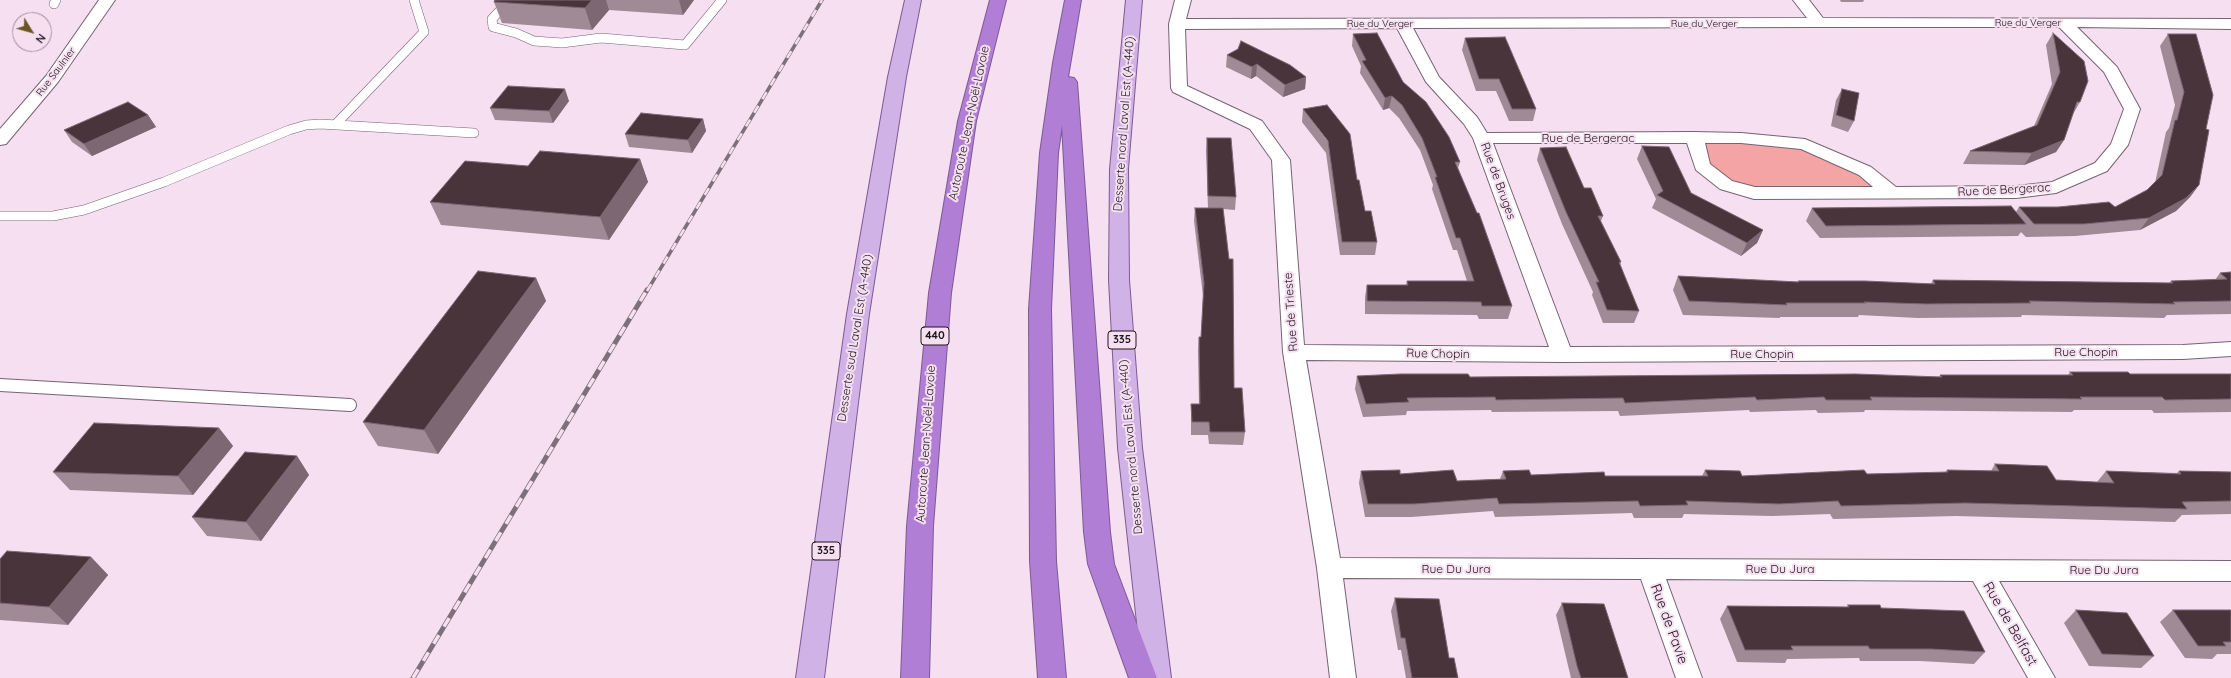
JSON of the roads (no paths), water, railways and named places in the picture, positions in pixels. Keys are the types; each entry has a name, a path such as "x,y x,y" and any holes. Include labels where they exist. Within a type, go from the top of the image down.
{"highway":[{"name":"Autoroute Jean-Noël-Lavoie","path":"915,678 920,526 940,293 967,121 998,0"},
{"path":"1052,678 1043,561 1040,317 1049,153 1066,36 1073,0"},
{"path":"1066,36 1097,532 1101,564 1143,678"}],"main road":[{"name":"Desserte sud Laval Est (A-440)","path":"810,678 858,314 897,77 913,0"},
{"name":"Desserte nord Laval Est (A-440)","path":"1134,0 1120,149 1118,209 1119,280 1130,455 1157,678"}],"street":[{"name":"Rue Saulnier","path":"0,140 56,74 107,0"},
{"name":"Rue de Trieste","path":"1183,0 1177,24 1180,88 1256,125 1281,160 1294,352 1329,568 1343,678"},
{"path":"1801,0 1820,24"},
{"name":"Rue du Verger","path":"1177,24 1820,24 2062,22 2231,24"},
{"name":"Rue de Bergerac","path":"1694,137 1702,166 1726,185 1754,193 2016,192 2056,187 2101,167 2119,145 2132,109 2111,70 2062,22"},
{"name":"Rue de Bruges","path":"1403,24 1432,79 1471,121 1482,138 1562,355"},
{"name":"Rue de Bergerac","path":"1482,138 1694,137 1741,138 1805,144 1865,171 1892,193"},
{"name":"Rue Chopin","path":"1294,352 1562,355 2183,352 2231,349"},
{"name":"Rue Du Jura","path":"1329,568 2231,571"},
{"name":"Rue de Belfast","path":"1979,569 2042,678"},
{"name":"Rue de Pavie","path":"1650,570 1689,678"}],"lane":[{"path":"335,125 424,32 414,0"},
{"path":"510,0 492,19 493,27 516,33 534,41 562,43 601,38 685,46 722,0"},
{"path":"0,216 53,216 84,210 164,182 290,130 306,125 335,125 474,133"},
{"path":"0,385 350,405"}],"railway":[{"path":"647,291 822,0"},
{"path":"413,678 647,290"}]}
